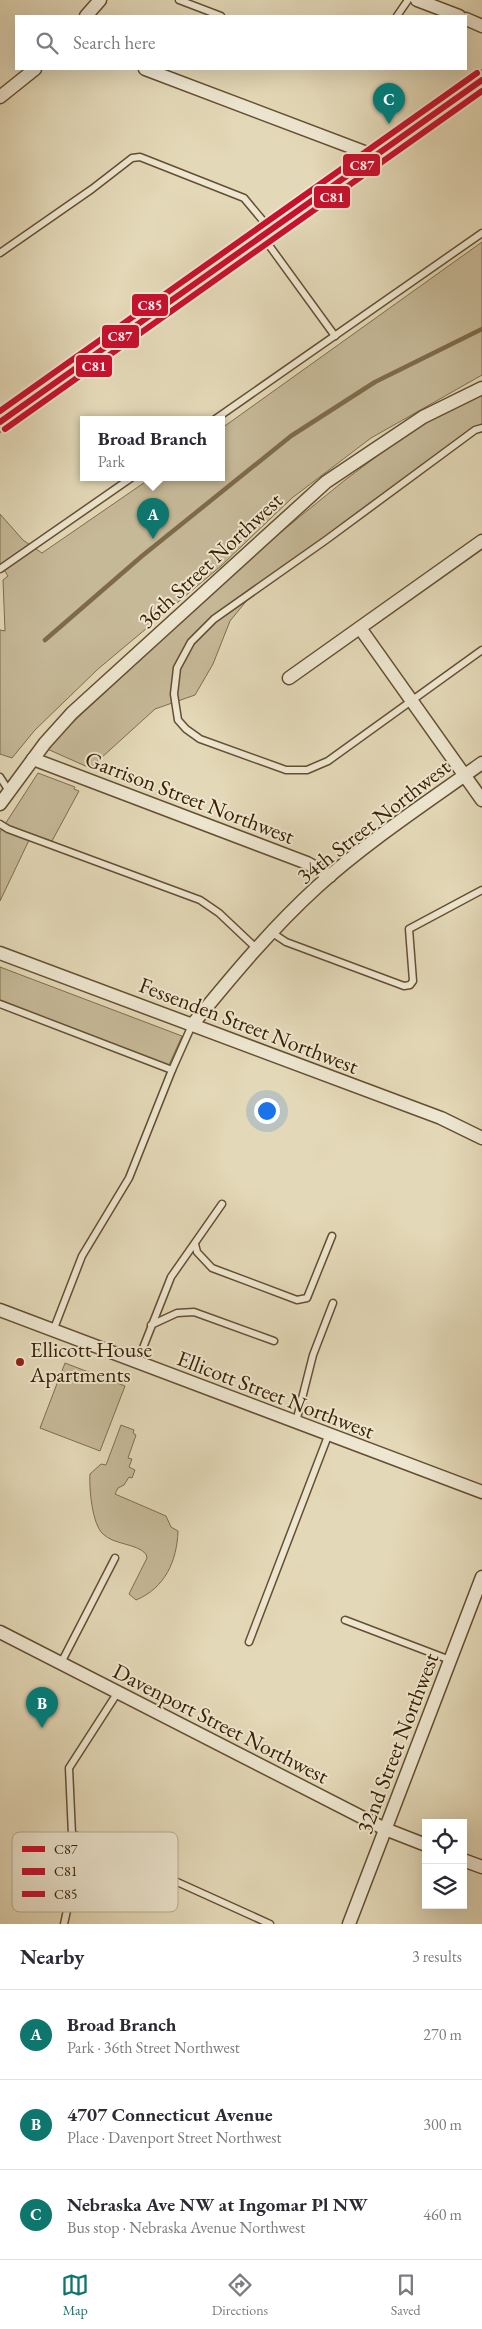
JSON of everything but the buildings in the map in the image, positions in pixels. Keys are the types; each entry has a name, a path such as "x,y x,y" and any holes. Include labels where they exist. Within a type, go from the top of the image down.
{"main road":[{"path":"0,422 482,80"}],"street":[{"path":"87,15 100,0"},
{"path":"418,0 456,15"},
{"path":"467,19 482,26"},
{"path":"0,97 34,70"},
{"path":"148,70 375,156"},
{"name":"36th Street Northwest","path":"0,804 54,732 77,708 322,486 356,460 415,422 482,388"},
{"path":"289,678 482,541"},
{"path":"360,628 482,800"},
{"name":"Garrison Street Northwest","path":"33,759 307,863 330,876"},
{"name":"34th Street Northwest","path":"192,1025 256,948 330,876 369,844 482,763"},
{"name":"Fessenden Street Northwest","path":"0,953 432,1115 482,1138"},
{"name":"Ellicott Street Northwest","path":"0,1310 328,1436 482,1492"},
{"name":"32nd Street Northwest","path":"349,1924 482,1577"},
{"name":"Davenport Street Northwest","path":"0,1632 385,1829 422,1843"},
{"path":"467,1861 482,1867"}],"lane":[{"path":"179,0 218,15"},
{"path":"398,15 408,0"},
{"path":"0,253 92,189 132,158 140,156 244,198 335,336"},
{"path":"220,416 482,233"},
{"path":"482,428 475,430 326,540 214,619 191,642 177,668 174,694 178,720 186,730 200,739 286,770 307,770 328,761 482,650"},
{"path":"0,569 127,481"},
{"path":"0,777 9,791"},
{"path":"0,824 8,829 200,900 219,913 256,948"},
{"path":"271,932 286,942 404,986 410,985 413,981 409,929 482,890"},
{"path":"0,1004 172,1070"},
{"path":"53,1331 82,1256 129,1178 192,1025"},
{"path":"137,1363 171,1277 222,1204"},
{"path":"195,1244 197,1252 212,1268 297,1300 307,1298 332,1236"},
{"path":"295,1423 313,1355 333,1303"},
{"path":"151,1325 177,1313 194,1312 274,1341"},
{"path":"249,1642 328,1436"},
{"path":"61,1663 115,1558"},
{"path":"345,1620 450,1660"},
{"path":"72,1832 69,1768 118,1692"},
{"path":"178,1883 270,1924"}],"shaded area":[{"path":"482,242 482,375 371,438 292,498 221,566 98,669 35,730 12,758 0,754 0,630 5,631 3,580 8,576 0,564 0,514 23,540 42,553 147,481 225,481 225,426"},
{"path":"482,394 482,428 421,465 248,599 230,621 213,664 195,695 155,709 90,768 45,748 265,545 345,480 415,428"},
{"path":"38,773 75,787 74,789 79,791 52,841 31,836 0,901 0,832"},
{"path":"0,967 182,1036 169,1065 0,1001"},
{"path":"65,1363 125,1386 100,1451 40,1428"},
{"path":"121,1425 134,1430 133,1433 136,1435 128,1458 132,1459 129,1467 135,1470 132,1478 129,1477 115,1494 166,1516 171,1527 178,1531 175,1553 168,1572 155,1588 136,1600 129,1594 147,1558 146,1554 142,1550 108,1538 103,1534 96,1522 90,1488 90,1474 101,1464 106,1465"}],"waterway":[{"path":"45,640 142,556 291,436 375,382 482,329"}],"transit line":[{"name":"C85","path":"0,411 477,73"},
{"name":"C87","path":"0,422 482,80"},
{"name":"C81","path":"5,429 482,91"}],"place":[{"name":"Nebraska Ave NW at Ingomar Pl NW","path":"389,124"},
{"name":"Broad Branch","path":"153,539"},
{"name":"Ellicott House Apartments","path":"20,1362"},
{"name":"4707 Connecticut Avenue","path":"42,1728"}]}
